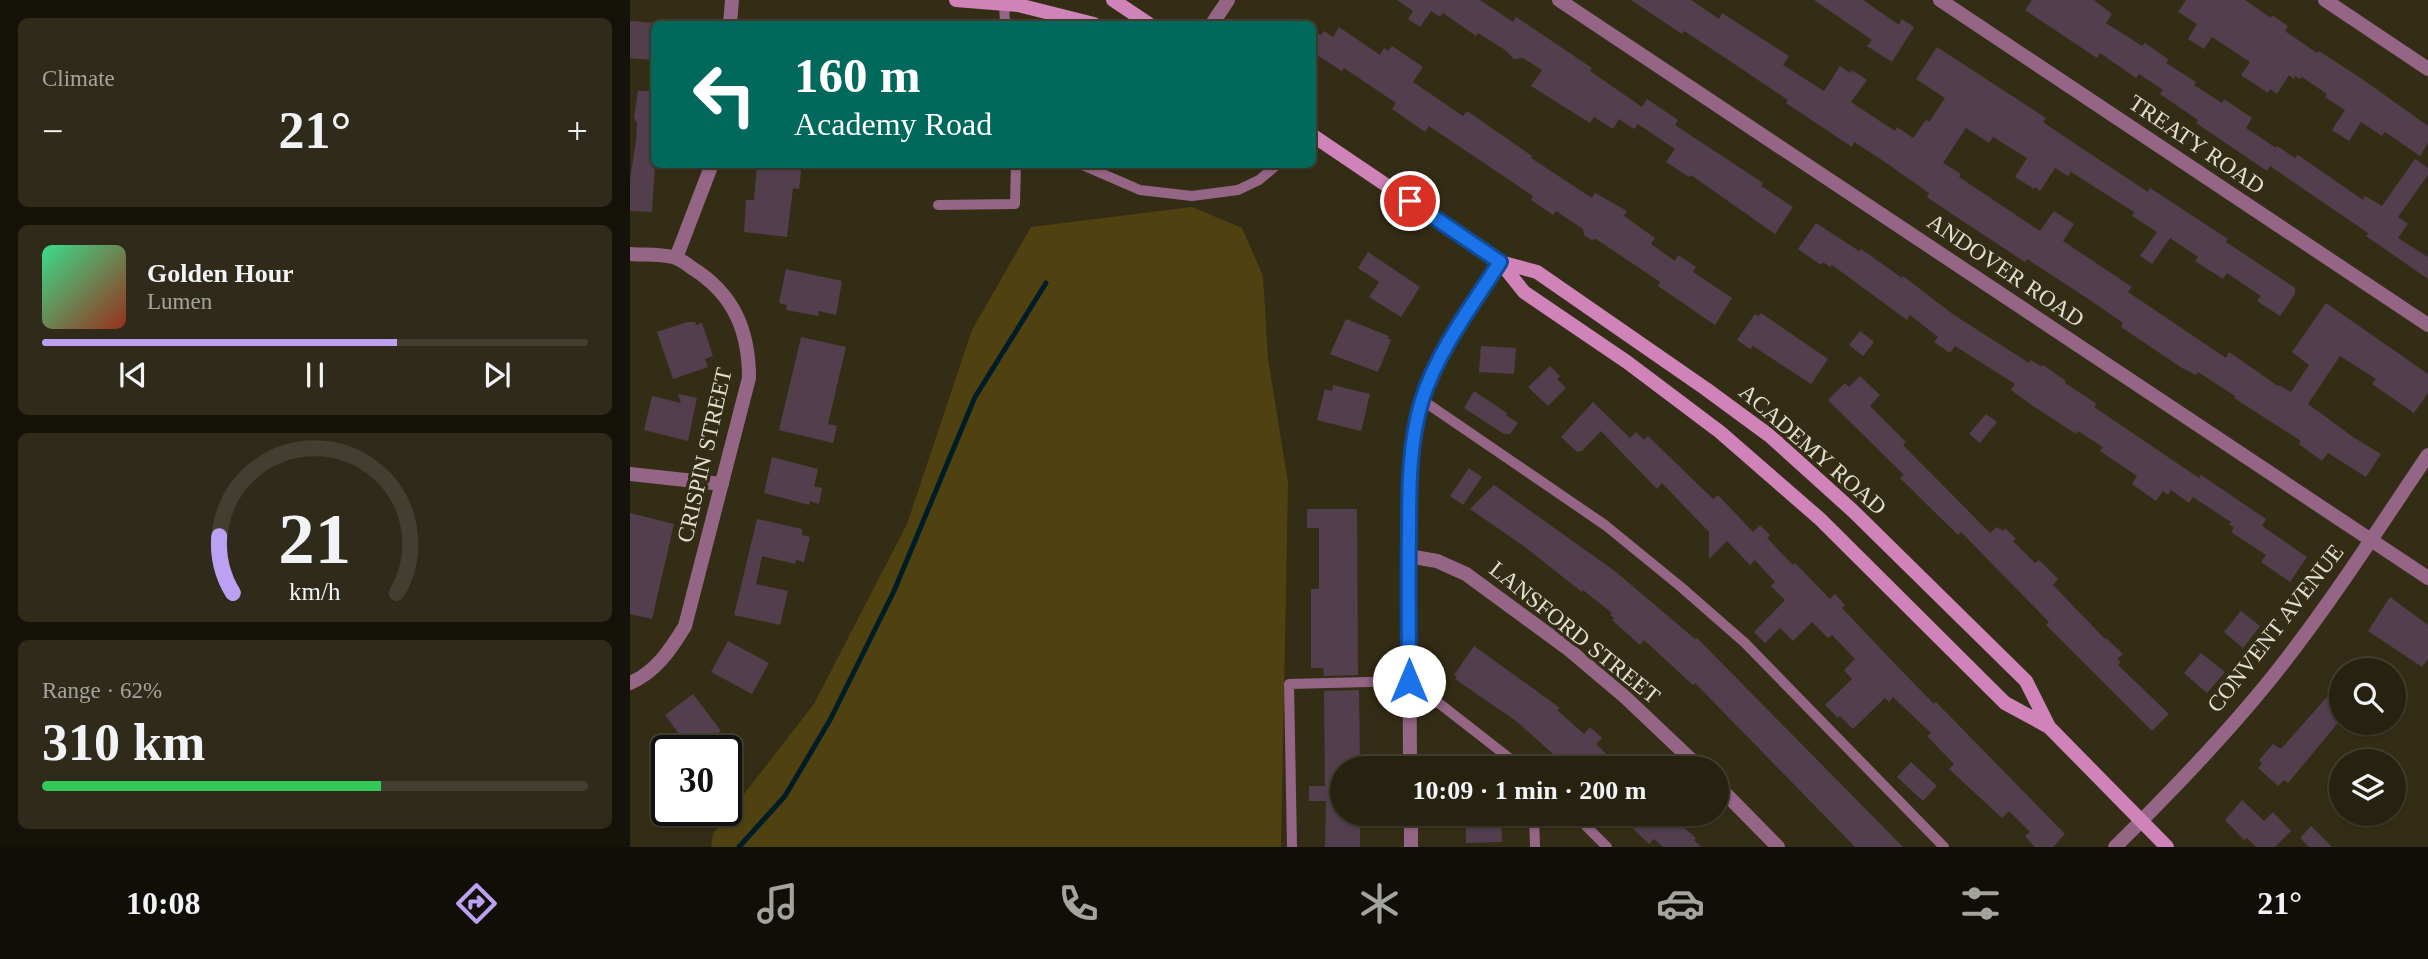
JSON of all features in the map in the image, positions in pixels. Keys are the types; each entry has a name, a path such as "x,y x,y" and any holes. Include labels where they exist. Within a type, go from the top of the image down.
{"main road":[{"path":"956,0 1036,8 1083,21"},
{"path":"1113,0 1144,21"},
{"name":"ACADEMY ROAD","path":"1316,138 1500,262 1524,292 1628,362 1720,432 1820,519 2005,703 2049,727 2167,847"},
{"name":"ACADEMY ROAD","path":"1500,262 1537,272 1770,436 1853,511 2026,681 2049,727"}],"street":[{"path":"730,21 732,0"},
{"path":"1214,21 1228,0"},
{"name":"ANDOVER ROAD","path":"1559,0 2428,578"},
{"name":"TREATY ROAD","path":"1940,0 2428,325"},
{"path":"2325,0 2428,69"},
{"path":"630,254 676,257 710,168"},
{"name":"CRISPIN STREET","path":"630,683 667,655 685,626 749,378 749,354 742,325 726,296 701,273 676,257"},
{"path":"1410,756 1408,556 1409,480 1414,434 1422,400 1447,346 1500,262"},
{"name":"CONVENT AVENUE","path":"2115,847 2246,708 2282,665 2428,454"},
{"path":"630,474 722,484"},
{"name":"LANSFORD STREET","path":"1408,556 1437,561 1466,574 1567,648 1625,697 1687,756"},
{"path":"1729,797 1777,847"},
{"path":"1411,826 1411,847"}],"lane":[{"path":"1004,3 1004,21"},
{"path":"938,205 1015,204 1016,168"},
{"path":"1089,168 1140,190 1192,196 1238,190 1259,180 1273,168"},
{"path":"1422,400 1605,525 1681,587 1745,643 1944,847"},
{"path":"1292,847 1289,684 1409,681"},
{"path":"1409,696 1430,699 1440,704 1507,756"},
{"path":"1534,826 1535,847"},
{"path":"1586,826 1607,847"}],"shaded area":[{"path":"1192,207 1242,228 1263,276 1268,359 1288,483 1281,847 711,847 713,834 719,826 742,826 742,797 814,704 907,524 972,330 1031,227"}],"building":[{"path":"1397,0 1480,0 1513,22 1516,17 1592,68 1590,71 1642,107 1647,99 1678,120 1675,125 1763,183 1761,186 1793,207 1775,234 1691,175 1689,177 1666,162 1675,149 1638,124 1634,129 1619,119 1613,129 1594,117 1590,123 1531,86 1542,70 1523,58 1514,59 1505,50 1478,33 1476,36 1443,13 1440,17 1431,11 1420,27 1408,19 1413,11"},
{"path":"1631,0 1691,0 1719,19 1722,13 1789,56 1783,65 1824,91 1840,66 1850,73 1852,70 1867,80 1851,102 1895,131 1897,127 1913,138 1926,120 1929,122 1945,98 1916,79 1937,47 2046,118 2043,122 2148,192 2150,188 2228,239 2226,242 2295,288 2295,294 2280,316 2257,301 2261,296 2227,273 2223,279 2195,261 2198,257 2170,238 2152,264 2140,256 2157,232 2132,216 2134,212 2071,172 2068,176 2055,168 2040,191 2035,187 2034,189 2015,177 2027,158 1993,137 1989,143 1966,128 1943,163 1961,174 1959,177 2040,231 2054,211 2074,224 2063,241 2132,287 2128,292 2226,358 2229,352 2291,392 2309,365 2292,352 2326,303 2428,374 2428,393 2414,413 2372,384 2376,379 2340,356 2308,404 2381,454 2366,477 2328,453 2322,461 2299,444 2301,441 2234,398 2235,396 2198,372 2196,375 2182,368 2121,327 2123,323 2090,300 2027,259 2025,262 1927,197 1929,193 1882,160 1854,142 1852,147 1724,57 1684,31 1682,34"},
{"path":"1814,0 1863,0 1899,25 1902,19 1914,27 1892,62 1867,46 1872,40"},
{"path":"2032,0 2094,0 2112,14 2106,23 2142,46 2145,43 2169,60 2166,63 2196,82 2194,85 2222,103 2224,99 2252,118 2246,128 2295,158 2298,155 2363,200 2365,196 2382,206 2415,159 2428,168 2428,175 2398,217 2408,224 2398,238 2428,257 2428,279 2366,236 2368,233 2270,166 2267,171 2196,123 2198,120 2160,94 2163,90 2139,74 2136,78 2100,53 2097,58 2025,10"},
{"path":"2186,0 2245,0 2271,18 2272,15 2288,26 2285,31 2365,81 2428,126 2428,143 2420,156 2385,132 2382,136 2361,122 2349,141 2332,130 2345,110 2302,77 2300,79 2295,76 2294,79 2289,75 2277,94 2270,89 2268,93 2241,75 2250,62 2212,37 2204,49 2188,39 2197,24 2178,12"},
{"path":"630,21 651,23 651,60 630,58"},
{"path":"1339,27 1380,55 1384,48 1388,51 1392,46 1423,67 1413,82 1463,116 1467,111 1592,198 1595,193 1627,211 1624,216 1655,238 1651,244 1675,261 1678,255 1696,267 1693,272 1732,298 1715,325 1658,286 1660,282 1596,239 1591,240 1584,235 1583,229 1556,211 1553,215 1531,200 1533,196 1429,126 1425,132 1392,109 1396,103 1344,68 1342,71 1316,55 1316,32 1321,35 1324,31 1333,37"},
{"path":"638,91 651,91 651,168 655,168 652,212 630,211 630,179 637,124 634,117"},
{"path":"757,168 802,168 799,189 793,188 787,237 744,232 746,200 754,200"},
{"path":"1816,223 1859,251 1861,249 1902,278 1903,276 1954,315 2029,363 2031,360 2042,367 2043,365 2097,404 2094,407 2199,478 2201,475 2266,519 2262,526 2307,557 2290,582 2261,562 2266,555 2231,532 2234,528 2229,524 2231,522 2193,497 2189,503 2171,490 2168,495 2163,491 2156,501 2132,484 2137,476 2100,451 2103,447 2078,431 2076,434 2033,406 2011,390 2015,384 1955,346 1950,353 1934,342 1938,337 1910,315 1907,320 1832,265 1830,267 1823,262 1821,265 1798,249"},
{"path":"1368,252 1420,287 1401,317 1369,297 1379,282 1358,268"},
{"path":"786,269 842,281 836,315 819,311 818,316 786,310 787,305 779,303"},
{"path":"1761,313 1828,359 1811,384 1753,346 1750,349 1737,340 1755,314 1759,316"},
{"path":"1346,319 1389,336 1387,338 1391,340 1378,372 1330,354"},
{"path":"695,322 696,325 702,323 713,356 705,359 708,367 673,379 657,332"},
{"path":"1860,331 1874,342 1863,356 1849,345"},
{"path":"801,337 846,347 828,424 837,426 833,443 779,430"},
{"path":"1481,346 1516,348 1514,374 1479,372"},
{"path":"1550,366 1560,376 1557,379 1566,388 1548,406 1528,387"},
{"path":"1860,376 1880,395 1870,406 1906,442 1903,445 1990,533 1997,527 2003,531 2005,528 2016,539 2013,541 2035,563 2039,560 2058,579 2053,585 2123,654 2117,659 2121,662 2118,665 2169,714 2152,731 2046,625 2049,622 1961,532 1958,535 1900,478 1904,475 1828,400 1845,383 1849,387"},
{"path":"1333,385 1370,394 1361,431 1317,420 1325,389 1332,391"},
{"path":"1474,391 1518,423 1510,434 1504,434 1464,408"},
{"path":"678,394 697,398 688,441 644,430 652,396 681,403"},
{"path":"1593,402 1630,438 1636,432 1644,440 1648,436 1713,499 1718,495 1753,532 1760,525 1770,535 1767,538 1830,599 1835,594 1845,605 1842,608 1897,666 1934,704 1936,702 2065,834 2053,847 2035,847 2025,836 2030,832 2009,811 2002,818 1949,769 1954,764 1927,736 1931,733 1893,697 1889,702 1885,698 1853,729 1840,716 1838,718 1825,705 1852,679 1844,670 1855,659 1832,635 1828,638 1812,622 1793,641 1780,628 1765,643 1754,632 1785,600 1771,586 1775,582 1755,560 1750,565 1727,541 1709,559 1709,532 1662,483 1657,489 1601,431 1582,451 1577,452 1561,437"},
{"path":"1986,414 1997,422 1980,443 1969,434"},
{"path":"772,457 818,469 814,486 822,488 819,504 810,501 809,505 764,493"},
{"path":"1469,468 1482,477 1463,505 1450,496"},
{"path":"1494,485 1616,572 1697,638 1903,847 1855,847 1695,683 1693,685 1644,640 1640,645 1612,620 1612,613 1583,590 1582,592 1525,547 1470,509"},
{"path":"1307,509 1357,509 1358,675 1324,676 1323,668 1311,668 1311,589 1319,589 1319,528 1307,528"},
{"path":"630,513 674,524 652,619 630,614"},
{"path":"757,519 802,529 802,535 810,537 804,562 796,560 795,564 762,556 756,584 788,591 780,625 734,615"},
{"path":"2390,597 2428,625 2428,659 2422,667 2368,631"},
{"path":"2241,611 2260,626 2243,648 2224,632"},
{"path":"728,641 769,663 752,694 711,672"},
{"path":"1474,646 1560,708 1557,710 1584,734 1590,727 1602,738 1596,744 1608,756 1555,756 1516,721 1455,679 1457,677 1454,675"},
{"path":"2201,653 2225,672 2207,693 2184,673"},
{"path":"1359,690 1360,756 1330,756 1330,826 1360,826 1360,847 1325,847 1326,801 1309,801 1309,786 1325,786 1324,691"},
{"path":"693,694 721,731 715,735 680,735 665,715"},
{"path":"2329,695 2329,734 2288,783 2284,780 2278,786 2258,768 2262,763 2259,760 2273,744 2281,749"},
{"path":"1911,762 1937,786 1923,801 1897,777"},
{"path":"2242,800 2264,821 2273,812 2291,831 2275,847 2256,847 2247,838 2244,840 2225,820"},
{"path":"1466,826 1501,826 1502,842 1466,843"},
{"path":"1630,826 1682,826 1696,838 1694,840 1701,847 1663,847 1654,839 1649,844"},
{"path":"2311,826 2332,847 2309,847 2300,838"}],"waterway":[{"path":"739,847 785,796 830,720 894,591 975,397 1046,283"}],"route":[{"path":"1409,681 1409,480 1414,434 1422,400 1433,373 1500,262 1410,201"}]}
